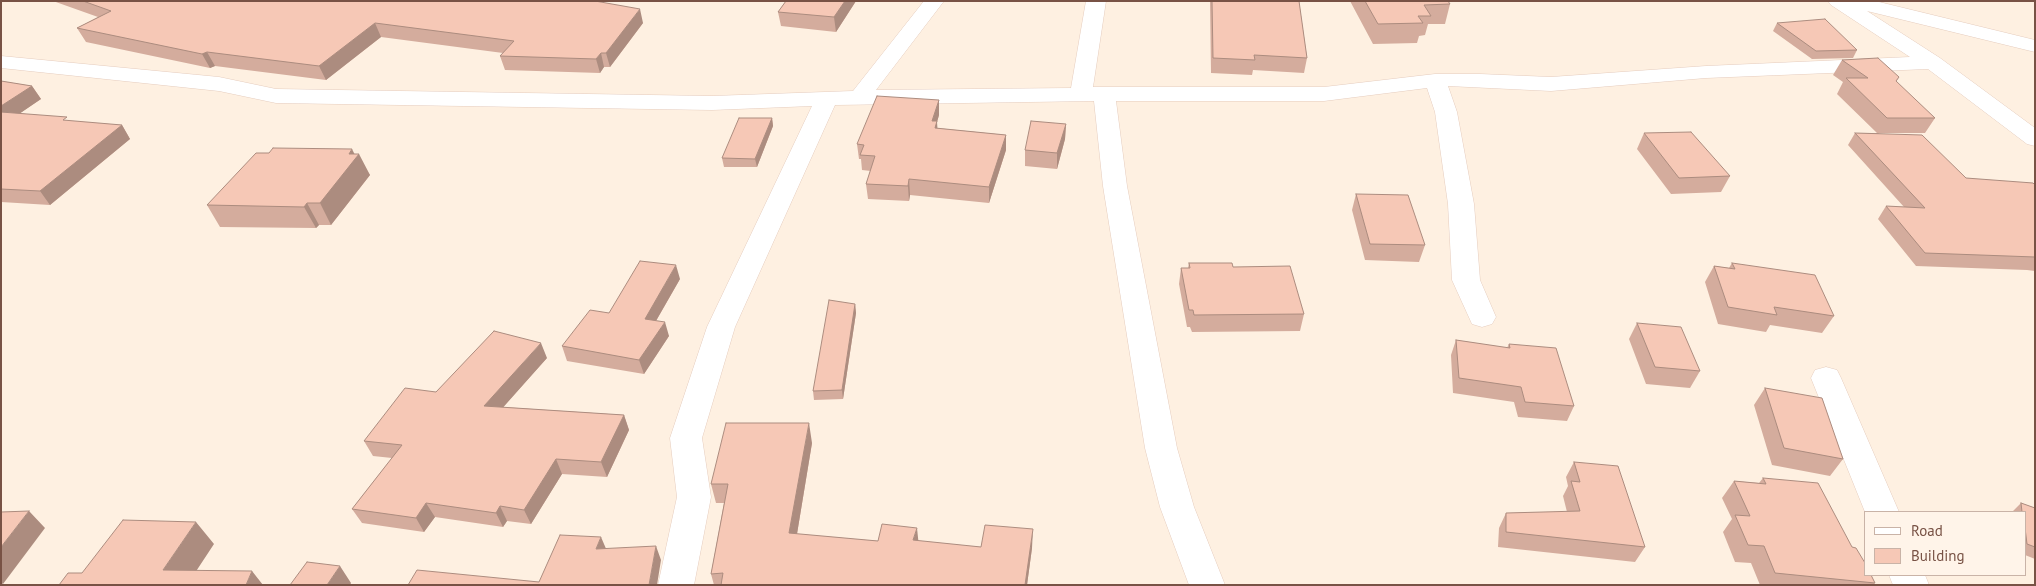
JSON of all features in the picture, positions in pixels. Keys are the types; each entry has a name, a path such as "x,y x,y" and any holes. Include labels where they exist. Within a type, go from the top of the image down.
{"street":[{"path":"859,97 934,1"},
{"path":"1096,1 1092,94 1115,186 1161,448 1177,506 1207,585"},
{"path":"1838,1 1933,62 2035,139"},
{"path":"1853,1 2035,46"},
{"path":"1,62 25,66 219,84 276,96 712,103 859,97 1324,94 1434,80 1480,80 1551,84 1706,72 1933,62"},
{"path":"1,82 25,66"},
{"path":"1434,80 1448,122 1461,204 1466,280 1482,317"},
{"path":"676,585 694,497 686,438 721,327 826,99"},
{"path":"1826,378 1882,511"}],"building":[{"path":"83,1 595,1 640,9 606,53 601,53 596,59 500,56 514,41 375,23 319,66 207,52 202,54 77,28 111,11"},
{"path":"786,1 845,1 834,17 778,12"},
{"path":"1212,1 1299,1 1307,58 1254,55 1255,60 1213,58"},
{"path":"1365,1 1448,1 1450,4 1424,5 1431,16 1418,16 1423,23 1378,24"},
{"path":"1825,19 1857,50 1816,51 1777,23"},
{"path":"1878,58 1899,77 1896,81 1935,118 1887,118 1846,78 1868,78 1842,60"},
{"path":"1,81 32,86 1,106"},
{"path":"877,96 939,100 932,121 937,121 935,128 1006,135 989,187 909,179 908,186 866,184 875,156 860,155 864,145 857,144"},
{"path":"1,112 67,117 63,120 122,125 40,191 1,189"},
{"path":"739,118 772,118 755,159 722,158"},
{"path":"1031,121 1066,124 1057,153 1025,150"},
{"path":"1691,132 1730,176 1679,178 1644,133"},
{"path":"1855,133 1922,135 1966,178 2033,183 2035,185 2035,257 1925,253 1886,206 1925,208"},
{"path":"273,148 352,149 349,154 359,154 320,203 307,203 304,207 207,205 256,153 269,153"},
{"path":"1356,194 1408,195 1425,245 1370,244"},
{"path":"640,261 676,265 645,319 665,322 639,360 562,346 590,310 609,313"},
{"path":"1189,263 1232,263 1233,267 1290,266 1304,314 1194,315 1193,310 1189,310 1181,268 1190,268"},
{"path":"1732,263 1815,275 1834,316 1774,307 1777,315 1728,307 1714,266 1735,269"},
{"path":"829,300 855,304 842,390 813,391"},
{"path":"1637,323 1681,327 1700,371 1655,367"},
{"path":"494,331 541,343 484,406 624,415 601,462 556,459 524,510 500,506 496,513 426,503 416,518 352,509 402,445 364,441 405,388 436,392"},
{"path":"1456,340 1510,348 1509,344 1556,348 1574,406 1525,402 1521,387 1459,378"},
{"path":"1765,388 1822,398 1843,459 1784,448"},
{"path":"726,423 809,423 789,533 878,541 882,524 917,528 913,540 981,547 985,525 1033,529 1025,585 721,585 723,573 711,574 728,484 711,484"},
{"path":"1574,462 1618,466 1645,547 1506,532 1506,513 1580,511 1571,481 1580,482"},
{"path":"1763,478 1818,483 1852,547 1856,548 1864,561 1864,576 1872,576 1875,583 1775,573 1764,546 1748,545 1735,515 1750,516 1734,481 1766,484"},
{"path":"2021,503 2035,508 2035,547 2027,544 2026,511 2022,511"},
{"path":"29,511 1,547 1,512"},
{"path":"123,520 196,522 163,570 252,571 246,585 59,585 68,573 82,573"},
{"path":"560,535 601,537 596,549 656,546 649,585 408,585 417,570 539,582"},
{"path":"307,562 340,566 327,585 290,585"}]}
